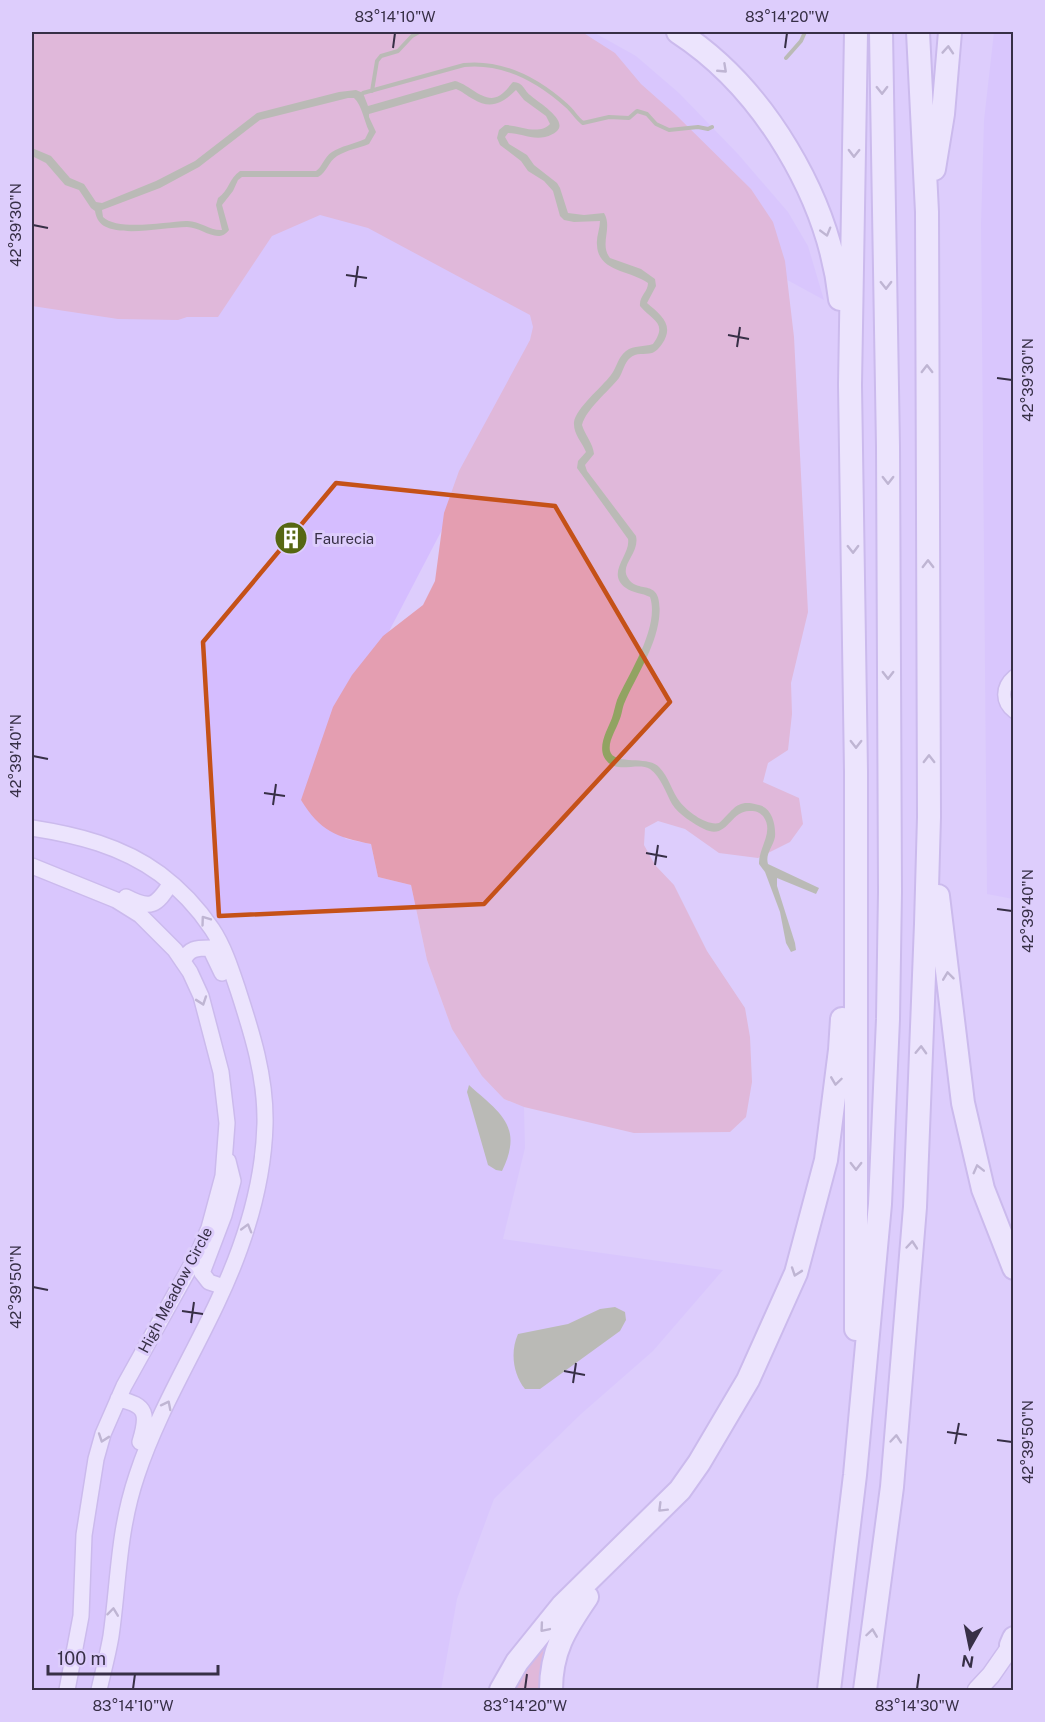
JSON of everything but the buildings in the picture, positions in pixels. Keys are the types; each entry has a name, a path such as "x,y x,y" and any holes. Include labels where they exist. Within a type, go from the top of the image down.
{"highway":[{"path":"678,32 725,70 765,115 799,168 822,217 837,273 850,386"},
{"path":"855,1475 856,771 850,386 856,32"},
{"path":"830,1690 855,1475 880,1204 888,1019 890,892 888,447 881,32"},
{"path":"865,1690 892,1487 915,1208 927,924 929,817 927,212 918,32"},
{"path":"927,212 943,114 950,32"},
{"path":"501,1690 529,1645 563,1605 680,1490 699,1463 748,1380 796,1273 826,1160 840,1050 856,771"},
{"path":"929,817 963,1103 983,1189 1014,1268"},
{"path":"551,1690 553,1665 560,1639 615,1556"}],"main road":[{"path":"977,1690 1013,1642"}],"street":[{"path":"1014,676 1005,688 1004,695 1008,708 1014,712"},
{"path":"32,828 90,839 116,849 138,860 171,883 196,908 221,945 257,1051 263,1086 265,1123 263,1150 258,1183 247,1226 241,1248 224,1287 152,1434 136,1477 123,1524 110,1638 99,1690"},
{"path":"32,864 47,861 133,901 148,905 159,901 171,883"},
{"name":"High Meadow Circle","path":"32,864 116,900 140,915 158,931 183,962 201,996 221,1072 227,1123 226,1152 219,1194 206,1236 118,1399 104,1434 91,1485 84,1535 81,1616 67,1690"},
{"path":"183,962 186,954 196,948 210,948 219,965 243,1036 257,1051"},
{"path":"224,1287 208,1282 202,1273 224,1215 233,1181 226,1152"},
{"path":"118,1399 136,1403 142,1408 146,1422 117,1508 123,1524"}],"highlighted area":[{"path":"336,483 555,506 670,702 484,904 219,916 203,642"}],"shaded area":[{"path":"32,32 593,32 636,56 679,93 738,154 788,212 808,246 824,300 743,256 552,319 301,800 346,839 371,844 378,877 411,885 427,960 452,1029 504,1099 524,1107 525,1148 503,1239 723,1270 653,1351 581,1414 494,1499 457,1599 441,1690 32,1690"},
{"path":"32,32 582,32 615,53 641,84 751,189 773,222 785,261 794,337 808,612 791,683 792,714 788,750 768,763 763,782 799,798 803,824 790,842 758,858 719,853 685,829 658,821 645,828 644,845 655,865 674,885 707,951 745,1008 750,1037 752,1082 746,1117 730,1132 634,1133 524,1107 504,1099 482,1076 452,1029 427,960 411,885 378,877 371,844 348,839 322,826 301,800 333,707 352,675 383,636 423,605 435,581 444,513 459,471 530,340 533,327 530,315 368,228 320,215 272,236 218,317 187,317 178,320 118,319 32,306"},
{"path":"994,32 1013,32 1013,899 987,894 981,224 984,120"},
{"path":"455,81 491,98 503,93 513,82 519,84 555,116 559,127 555,133 540,138 508,133 505,137 509,144 527,155 534,165 557,183 568,213 584,215 604,213 607,224 606,247 610,258 641,269 655,279 656,286 647,303 665,321 666,337 655,351 632,356 628,360 619,378 593,407 582,425 594,454 585,465 587,471 636,536 635,548 626,568 628,578 638,586 654,591 660,605 654,641 624,704 611,739 610,751 618,758 654,763 665,775 683,806 709,822 719,823 736,806 745,803 759,805 770,813 774,822 775,837 768,864 819,888 816,894 777,878 777,886 796,950 791,952 786,943 780,912 765,872 759,864 767,834 763,816 756,812 744,812 719,831 712,832 704,829 675,808 654,772 639,766 614,766 608,763 602,752 604,737 617,700 647,636 652,609 650,597 629,590 620,582 618,570 628,545 628,539 577,468 578,461 586,452 576,434 574,422 579,410 611,375 623,353 632,348 653,344 659,327 640,306 648,283 609,265 599,254 597,242 600,221 564,220 560,216 553,191 500,145 497,138 499,130 505,125 540,129 550,124 546,116 524,100 516,90 496,104 485,104 456,89 369,114 376,132 369,144 337,156 318,177 242,177 238,180 222,205 229,230 220,236 187,227 122,231 104,226 79,190 65,185 46,163 32,156 32,148 51,156 70,178 84,184 96,202 102,203 156,181 195,161 257,113 339,92 356,90 363,93 368,106","holes":["354,98 361,109 369,131 365,139 332,152 316,171 240,171 218,198 216,205 222,230 191,221 130,225 119,224 103,217 102,210 160,188 199,167 260,120"]},
{"path":"469,1085 499,1113 509,1131 508,1156 502,1171 488,1165 467,1092"},
{"path":"615,1307 625,1312 626,1320 620,1331 540,1389 525,1389 515,1370 514,1363 514,1348 518,1334 568,1324 600,1309"},
{"path":"540,1646 544,1649 540,1671 540,1690 511,1690"}],"waterway":[{"path":"372,91 377,61 381,56 398,51 419,32"},
{"path":"786,58 801,41 805,32"},
{"path":"363,93 464,65 492,66 519,74 544,88 569,108 583,123 609,117 629,118 637,111 647,114 656,124 669,130 712,127"}],"place":[{"name":"Faurecia","path":"291,538"}]}
